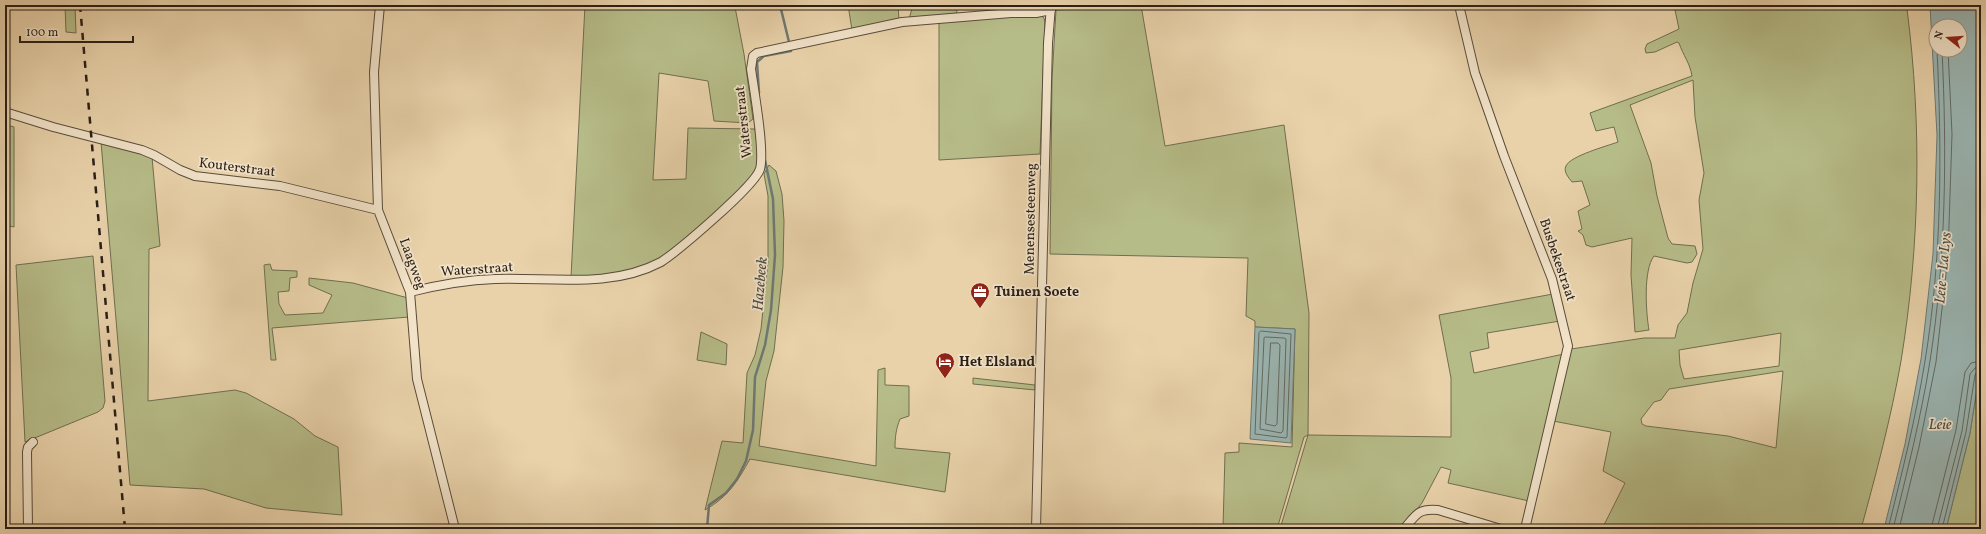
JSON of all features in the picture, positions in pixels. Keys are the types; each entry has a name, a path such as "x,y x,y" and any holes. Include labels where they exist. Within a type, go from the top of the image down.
{"street":[{"name":"Laagweg","path":"380,5 374,72 378,210 410,292 417,379 455,529"},
{"name":"Busbekestraat","path":"1459,5 1479,87 1552,279 1568,346 1525,529"},
{"name":"Waterstraat","path":"410,292 438,285 477,280 610,278 651,268 661,262 743,191 758,174 762,158 751,69 753,56 757,53 902,22 1010,13 1036,13 1051,7"},
{"name":"Menensesteenweg","path":"1036,529 1051,7"},
{"name":"Kouterstraat","path":"5,112 53,127 142,150 180,170 195,176 280,186 378,210"},
{"path":"28,529 27,452 28,446 33,442"},
{"path":"1404,529 1418,512 1428,509 1438,510 1501,529"}],"green space":[{"path":"65,5 75,5 76,33 66,32"},
{"path":"585,5 743,5 735,7 744,54 753,119 748,123 714,121 708,81 659,73 653,180 686,179 688,128 755,129 760,165 749,182 666,256 655,262 631,270 608,274 571,277"},
{"path":"848,5 898,5 899,20 852,30"},
{"path":"913,5 956,5 957,13 909,19"},
{"path":"1106,5 1141,5 1165,146 1284,125 1309,313 1308,435 1304,437 1277,529 1223,529 1225,453 1239,452 1239,443 1292,447 1295,329 1255,327 1255,321 1246,316 1248,258 1050,254 1052,79 1056,10"},
{"path":"1674,5 1902,5 1907,9 1912,53 1917,141 1917,185 1912,273 1901,361 1893,404 1861,529 1602,529 1625,483 1603,471 1611,432 1553,421 1569,351 1571,349 1644,338 1675,338 1678,325 1687,313 1693,283 1703,249 1699,200 1704,173 1695,117 1693,80 1630,105 1651,163 1657,196 1668,238 1672,244 1695,246 1697,254 1692,262 1687,263 1654,256 1648,271 1646,292 1649,330 1635,332 1631,275 1632,238 1592,247 1586,245 1583,235 1578,231 1582,229 1578,211 1590,205 1582,181 1572,182 1565,170 1569,162 1581,155 1618,142 1614,127 1596,131 1590,113 1692,76 1688,63 1679,43 1677,42 1655,52 1646,53 1645,49 1647,44 1679,29","holes":["1781,333 1779,366 1684,379 1680,365 1679,350","1783,371 1776,448 1728,436 1646,426 1642,424 1641,419 1654,402 1661,400 1669,389"]},
{"path":"1040,15 1044,18 1045,23 1040,154 939,160 939,21"},
{"path":"7,125 14,127 14,227 5,225 5,144"},
{"path":"101,142 152,157 160,246 149,249 148,401 235,390 246,393 294,419 315,436 338,447 342,515 266,508 204,489 130,485"},
{"path":"769,165 776,171 782,194 784,221 783,267 774,351 766,381 759,446 876,466 878,370 885,368 885,385 909,386 909,416 900,419 896,433 895,448 950,453 945,492 750,459 732,488 705,510 722,441 743,443 747,373 755,355 761,329 768,261 768,196 764,174"},
{"path":"93,256 105,401 103,408 98,412 25,442 16,265"},
{"path":"270,264 272,270 297,271 297,277 290,278 289,291 278,292 279,304 285,315 323,313 332,295 309,285 309,278 353,283 408,298 409,317 272,328 276,360 271,360 264,265"},
{"path":"1553,294 1560,321 1487,333 1489,348 1470,352 1474,373 1564,354 1529,501 1448,483 1451,470 1441,467 1422,503 1401,529 1280,529 1308,435 1451,437 1451,378 1439,315"},
{"path":"701,332 727,344 726,365 697,360"},
{"path":"1981,363 1981,529 1946,529 1970,433"},
{"path":"973,378 1035,385 1035,390 973,384"}],"water":[{"name":"Leie","path":"1930,5 1981,5 1981,363 1970,433 1946,529 1884,529 1905,444 1921,359 1933,254 1937,135 1933,58 1968,58 1968,18 1931,18"},
{"path":"1255,327 1295,329 1291,443 1250,439"}],"waterway":[{"name":"Hazebeek","path":"780,5 789,42"},
{"name":"Hazebeek","path":"759,93 757,62 764,56 791,51"},
{"name":"Hazebeek","path":"707,529 709,505 726,493 737,479 746,461 753,430 755,377 765,345 771,310 775,255 773,199 765,160"}],"railway":[{"path":"80,5 125,529"}],"place":[{"name":"Tuinen Soete","path":"980,309"},
{"name":"Het Elsland","path":"945,379"}],"water label":[{"name":"Leie - La Lys","path":"1944,268"}]}
